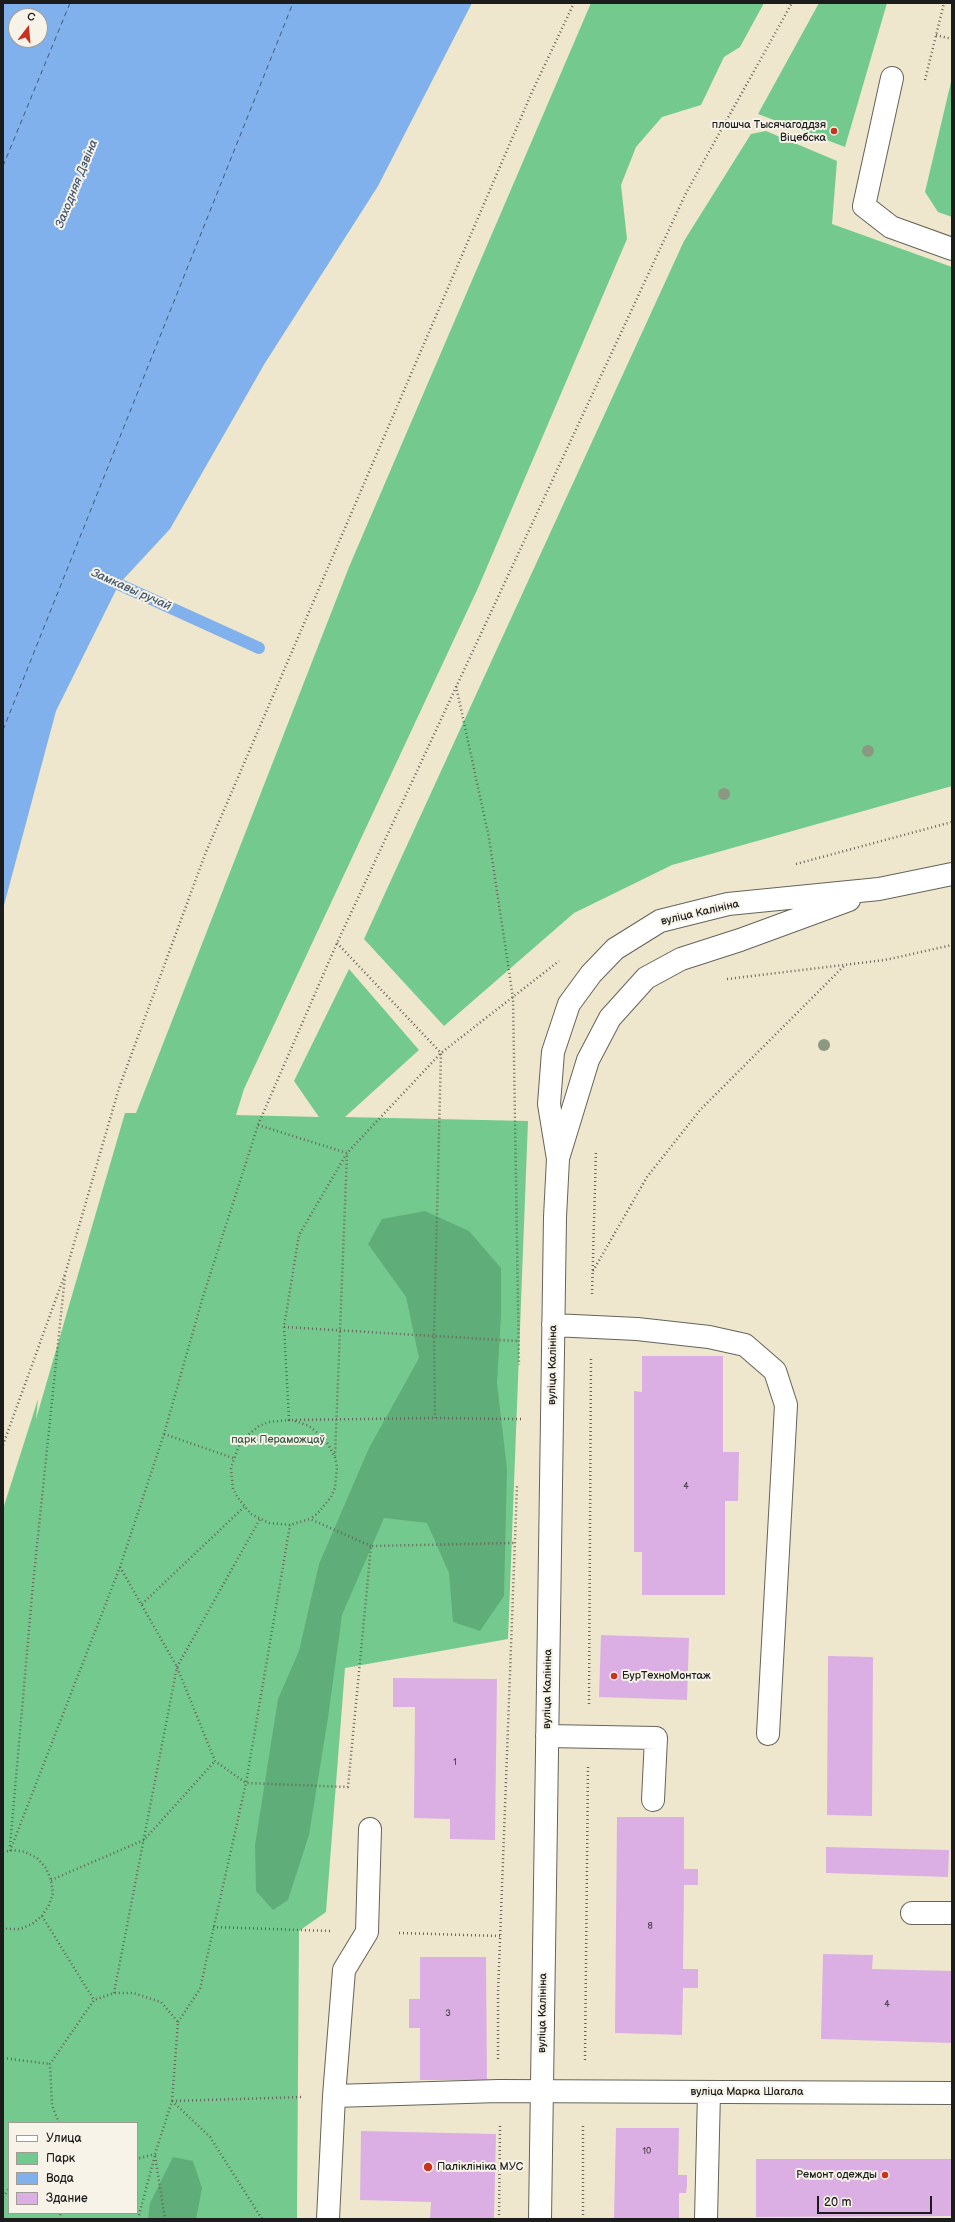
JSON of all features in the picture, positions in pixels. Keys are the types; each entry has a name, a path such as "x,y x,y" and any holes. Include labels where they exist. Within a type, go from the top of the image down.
{"street":[{"path":"892,78 864,206 891,226 952,249"},
{"name":"вуліца Калініна","path":"540,2219 553,1325 555,1217 558,1159 549,1104 552,1052 569,1004 591,974 615,949 660,921 728,904 879,889 952,874"},
{"name":"вуліца Калініна","path":"558,1159 588,1060 610,1018 646,978 681,959 740,940 879,889"},
{"path":"553,1325 637,1329 709,1337 745,1345 775,1371 786,1406 768,1734"},
{"path":"547,1736 656,1738 653,1800"},
{"path":"328,2219 334,2096 344,1970 367,1932 370,1829"},
{"path":"912,1913 952,1913"},
{"name":"вуліца Марка Шагала","path":"334,2096 499,2091 952,2093"},
{"path":"706,2219 709,2092"}],"path":[{"path":"3,1445 66,1271 119,1088 206,852 532,92 574,3"},
{"path":"10,1850 120,1567 164,1434 202,1300 258,1125 337,943 686,193 792,3"},
{"path":"936,35 952,39"},
{"path":"456,686 489,838 512,998 519,1372"},
{"path":"337,943 441,1052 434,1334 435,1418"},
{"path":"720,980 885,960 952,945"},
{"path":"593,1272 647,1177 700,1110 845,965"},
{"path":"289,1420 284,1327 299,1235 347,1153 441,1052 512,998"},
{"path":"258,1125 347,1153"},
{"path":"583,2219 592,1326 596,1144"},
{"path":"347,1153 337,1419 335,1457 337,1478 333,1492 325,1506 310,1519 290,1525 279,1526 260,1519 244,1507 234,1488 231,1468 243,1439 259,1426 269,1422 337,1419 521,1419"},
{"path":"10,1850 33,1584 66,1271"},
{"path":"284,1327 434,1334 518,1341"},
{"path":"521,1411 521,1427"},
{"path":"289,1420 309,1426 318,1432 325,1439 335,1457"},
{"path":"164,1434 234,1458"},
{"path":"499,2219 501,2139 498,1994 517,1481"},
{"path":"142,1604 244,1507"},
{"path":"114,1993 178,1666 260,1519"},
{"path":"310,1519 371,1546 514,1543"},
{"path":"138,2219 155,2154 172,2101 178,2022 200,1989 246,1783 290,1525"},
{"path":"120,1567 178,1666 215,1761 246,1783 348,1788 371,1546"},
{"path":"52,1880 144,1840 215,1761"},
{"path":"3,1852 10,1850 25,1852 37,1858 46,1868 52,1880 53,1893 50,1905 42,1916 32,1924 20,1929 7,1929 3,1927"},
{"path":"42,1916 94,2000"},
{"path":"58,2122 52,2105 50,2064 94,2000 114,1993 133,1993 161,2002 178,2022"},
{"path":"3,2058 50,2064"},
{"path":"172,2101 334,2096"},
{"path":"172,2101 210,2137 262,2219"},
{"path":"138,2159 155,2154"},
{"path":"155,2154 165,2219"}],"green space":[{"name":"парк Пераможцаў","path":"591,3 764,3 740,47 724,57 701,105 662,117 636,147 621,185 627,239 478,588 244,1089 236,1115 319,1117 294,1081 349,969 419,1050 345,1117 528,1121 508,1639 345,1668 326,1912 299,1931 297,2219 3,2219 3,1509 38,1399 36,1419 125,1113 136,1113 349,567"},
{"path":"819,3 887,3 845,147 758,114"},
{"path":"951,82 952,217 938,212 925,192"},
{"path":"766,131 837,161 832,224 952,267 952,786 672,865 574,913 444,1026 364,939 684,241 751,134"},
{"path":"425,1211 469,1231 501,1268 501,1316 497,1383 507,1469 504,1596 480,1631 453,1622 449,1573 427,1523 384,1518 342,1615 328,1718 309,1835 288,1900 273,1910 256,1891 255,1845 278,1699 299,1651 319,1564 369,1448 419,1358 406,1297 368,1244 382,1219"},
{"path":"173,2157 193,2161 202,2188 196,2219 148,2219 150,2203"}],"water":[{"name":"Заходняя Дзвіна","path":"3,3 472,3 378,186 265,363 170,529 119,584 56,711 3,909"}],"building":[{"path":"642,1356 723,1356 723,1452 739,1452 738,1501 725,1501 725,1595 642,1595 642,1552 634,1552 634,1391 642,1392"},
{"path":"601,1635 689,1638 687,1700 599,1697"},
{"path":"828,1656 873,1657 872,1816 827,1815"},
{"path":"393,1678 497,1679 495,1840 450,1839 450,1819 414,1818 415,1707 393,1707"},
{"path":"617,1817 684,1817 684,1869 698,1869 698,1885 684,1885 683,1969 698,1969 698,1988 683,1988 682,2035 615,2033"},
{"path":"826,1847 949,1850 948,1877 826,1873"},
{"path":"823,1954 873,1955 872,1969 952,1971 952,2043 821,2039"},
{"path":"420,1957 486,1957 487,2080 420,2080 420,2028 409,2028 409,1999 420,1999"},
{"path":"616,2128 679,2128 678,2175 687,2175 687,2186 686,2193 679,2193 679,2219 614,2219"},
{"name":"Паліклініка МУС","path":"361,2131 496,2134 494,2219 430,2219 431,2202 360,2200"},
{"path":"756,2159 952,2159 952,2216 756,2217"}],"waterway":[{"name":"Замкавы ручай","path":"105,578 259,648"}],"ferry route":[{"path":"3,166 70,3"},
{"path":"3,730 293,3"}],"place":[{"name":"плошча Тысячагоддзя Віцебска","path":"834,131"},
{"name":"БурТехноМонтаж","path":"614,1676"},
{"name":"Паліклініка МУС","path":"428,2167"},
{"name":"Ремонт одежды","path":"885,2175"}]}
